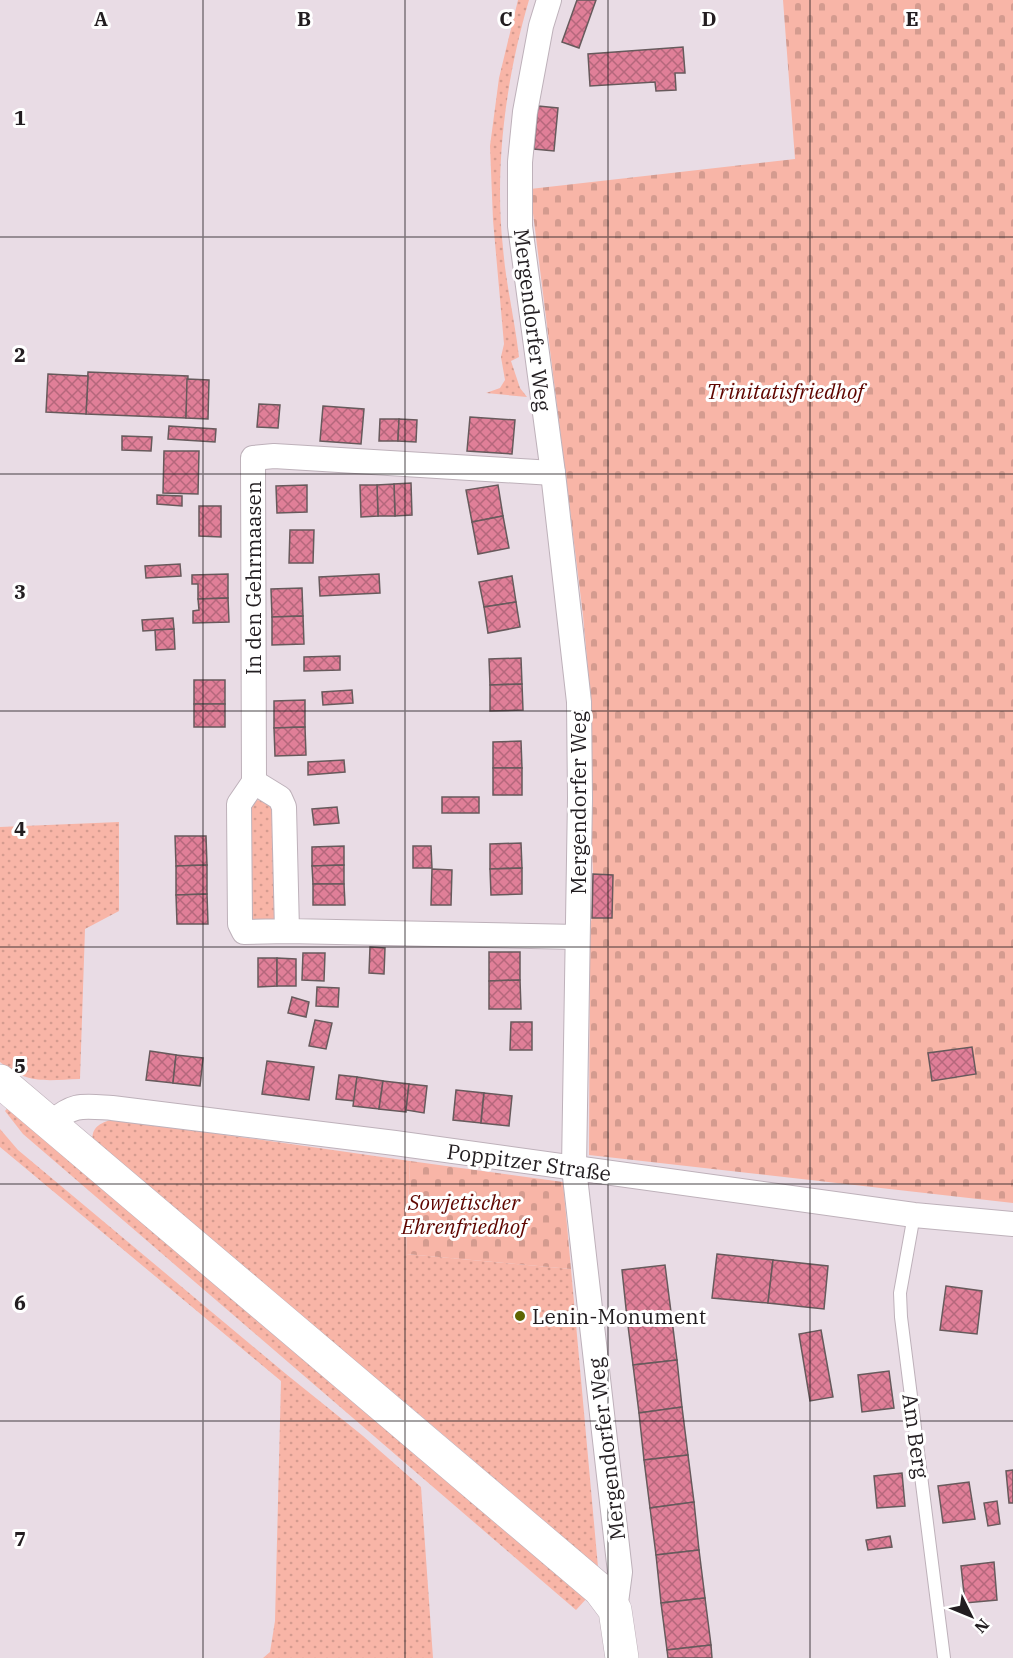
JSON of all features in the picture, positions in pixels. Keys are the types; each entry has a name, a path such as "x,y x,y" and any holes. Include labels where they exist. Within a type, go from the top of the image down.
{"main road":[{"path":"0,1081 600,1590 615,1610 622,1658"}],"street":[{"name":"Mergendorfer Weg","path":"549,0 541,26 525,112 520,162 520,225 553,473 579,702 580,798 574,1168 620,1572 615,1610"},
{"name":"In den Gehrmaasen","path":"254,782 253,459 274,456 553,473"},
{"path":"287,931 284,807 280,798 254,782 239,804 240,924 244,932 577,937"},
{"name":"Poppitzer Straße","path":"51,1123 65,1110 83,1106 112,1108 914,1215 1013,1224"}],"lane":[{"name":"Am Berg","path":"914,1215 900,1293 901,1317 944,1658"}],"green space":[{"path":"518,0 529,0 508,91 500,186 504,262 519,357 511,361 520,388 527,397 486,393 500,388 505,380 501,357 504,344 493,220 490,146 499,78"},
{"name":"Trinitatisfriedhof","path":"783,0 1013,0 1013,1203 589,1155 590,925 593,874 590,795 591,703 583,615 530,189 795,159"},
{"path":"255,800 268,801 274,806 276,916 271,922 249,922 249,803"},
{"path":"119,822 119,911 85,929 80,1079 38,1080 29,1078 0,1062 0,827"},
{"path":"11,1104 588,1597 576,1610 23,1134 5,1111"},
{"path":"114,1119 410,1161 406,1254 571,1269 598,1567 413,1409 93,1144 93,1133 97,1127"},
{"path":"0,1129 18,1150 363,1436 421,1487 433,1658 263,1658 270,1652 275,1621 281,1381 0,1147"},
{"name":"Sowjetischer Ehrenfriedhof","path":"410,1161 563,1182 571,1269 406,1254"}],"building":[{"path":"577,0 596,0 579,48 562,42"},
{"path":"683,47 685,73 675,73 676,90 656,91 655,82 590,86 588,54"},
{"path":"538,106 558,108 554,151 534,149"},
{"path":"88,372 188,376 186,418 86,414"},
{"path":"48,374 88,376 86,414 46,412"},
{"path":"187,379 209,380 208,419 186,418"},
{"path":"259,404 280,405 278,428 257,427"},
{"path":"323,406 364,409 361,444 320,441"},
{"path":"470,417 515,420 512,454 467,451"},
{"path":"380,419 399,419 398,441 379,441"},
{"path":"399,419 417,420 416,442 398,441"},
{"path":"169,426 216,429 215,442 168,439"},
{"path":"122,436 152,437 151,451 122,450"},
{"path":"164,451 199,451 198,494 163,493"},
{"path":"411,483 412,515 395,516 394,484"},
{"path":"394,484 395,516 378,516 377,485"},
{"path":"307,485 307,512 277,513 276,486"},
{"path":"360,485 377,485 378,516 361,517"},
{"path":"498,485 503,516 472,522 466,490"},
{"path":"157,495 182,496 182,506 157,504"},
{"path":"199,506 221,506 221,537 199,536"},
{"path":"503,516 509,548 478,554 472,522"},
{"path":"290,530 314,530 313,563 289,563"},
{"path":"180,564 181,576 146,578 145,566"},
{"path":"228,574 228,598 198,599 198,584 192,584 192,575"},
{"path":"379,574 380,593 320,596 319,577"},
{"path":"512,576 516,602 484,607 479,582"},
{"path":"302,588 303,616 272,617 271,589"},
{"path":"228,598 229,622 193,623 193,611 199,610 198,599"},
{"path":"516,602 520,627 488,633 484,607"},
{"path":"303,616 304,644 272,645 272,617"},
{"path":"173,618 174,629 143,631 142,620"},
{"path":"174,629 175,649 156,650 155,630"},
{"path":"340,656 340,670 304,671 304,657"},
{"path":"521,658 522,684 490,685 489,659"},
{"path":"194,680 225,680 225,704 194,704"},
{"path":"522,684 523,710 490,711 490,685"},
{"path":"352,690 353,703 323,705 322,692"},
{"path":"305,700 305,727 274,728 274,701"},
{"path":"194,704 225,704 225,727 194,727"},
{"path":"305,727 306,755 275,756 274,728"},
{"path":"521,741 522,768 493,768 493,742"},
{"path":"344,760 345,772 308,775 308,762"},
{"path":"493,768 522,768 522,795 493,795"},
{"path":"442,797 479,797 479,813 442,813"},
{"path":"337,807 339,823 314,825 312,809"},
{"path":"175,836 206,836 207,865 176,866"},
{"path":"521,843 522,868 490,869 490,844"},
{"path":"344,846 344,865 312,866 312,847"},
{"path":"413,846 431,846 432,868 413,868"},
{"path":"207,865 207,894 176,895 176,866"},
{"path":"344,865 344,884 313,884 312,866"},
{"path":"522,868 522,894 491,895 490,869"},
{"path":"432,869 452,870 451,905 431,905"},
{"path":"593,874 613,875 612,918 592,918"},
{"path":"313,884 344,884 345,905 313,905"},
{"path":"207,894 208,924 177,924 176,895"},
{"path":"370,947 385,948 384,974 369,973"},
{"path":"489,952 520,952 520,980 489,981"},
{"path":"303,953 325,953 324,981 302,980"},
{"path":"258,958 277,958 277,986 258,987"},
{"path":"277,958 296,959 296,986 277,986"},
{"path":"520,980 521,1009 489,1009 489,981"},
{"path":"317,987 339,988 338,1007 316,1006"},
{"path":"292,997 309,1002 306,1017 288,1013"},
{"path":"315,1020 332,1023 326,1049 309,1046"},
{"path":"511,1022 532,1022 532,1050 510,1050"},
{"path":"972,1047 976,1074 932,1081 928,1053"},
{"path":"150,1051 176,1055 173,1083 146,1080"},
{"path":"176,1055 203,1058 200,1086 173,1083"},
{"path":"267,1061 314,1067 309,1100 262,1094"},
{"path":"339,1075 357,1077 354,1101 336,1099"},
{"path":"357,1077 383,1081 379,1109 353,1106"},
{"path":"383,1081 409,1084 406,1112 379,1109"},
{"path":"409,1084 427,1086 424,1113 406,1110"},
{"path":"456,1090 484,1093 481,1123 453,1120"},
{"path":"484,1093 512,1096 509,1126 481,1123"},
{"path":"717,1254 773,1260 768,1303 712,1298"},
{"path":"773,1260 828,1266 824,1309 768,1303"},
{"path":"665,1265 671,1312 627,1318 622,1270"},
{"path":"946,1286 982,1291 977,1334 940,1330"},
{"path":"671,1312 677,1360 633,1365 627,1318"},
{"path":"821,1330 833,1397 810,1401 799,1334"},
{"path":"677,1360 682,1407 639,1413 633,1365"},
{"path":"889,1371 894,1408 862,1412 858,1375"},
{"path":"682,1407 688,1455 644,1460 639,1413"},
{"path":"688,1455 694,1502 650,1508 644,1460"},
{"path":"1013,1470 1013,1503 1009,1503 1006,1471"},
{"path":"902,1473 905,1506 877,1508 874,1476"},
{"path":"969,1482 975,1519 943,1523 938,1486"},
{"path":"997,1501 1000,1524 988,1526 984,1503"},
{"path":"694,1502 699,1550 656,1555 650,1508"},
{"path":"890,1536 892,1547 868,1550 866,1540"},
{"path":"699,1550 705,1598 661,1603 656,1555"},
{"path":"994,1562 997,1600 965,1603 961,1566"},
{"path":"705,1598 711,1645 667,1650 661,1603"},
{"path":"711,1645 712,1658 668,1658 667,1650"}],"place":[{"name":"Lenin-Monument","path":"520,1316"}]}
